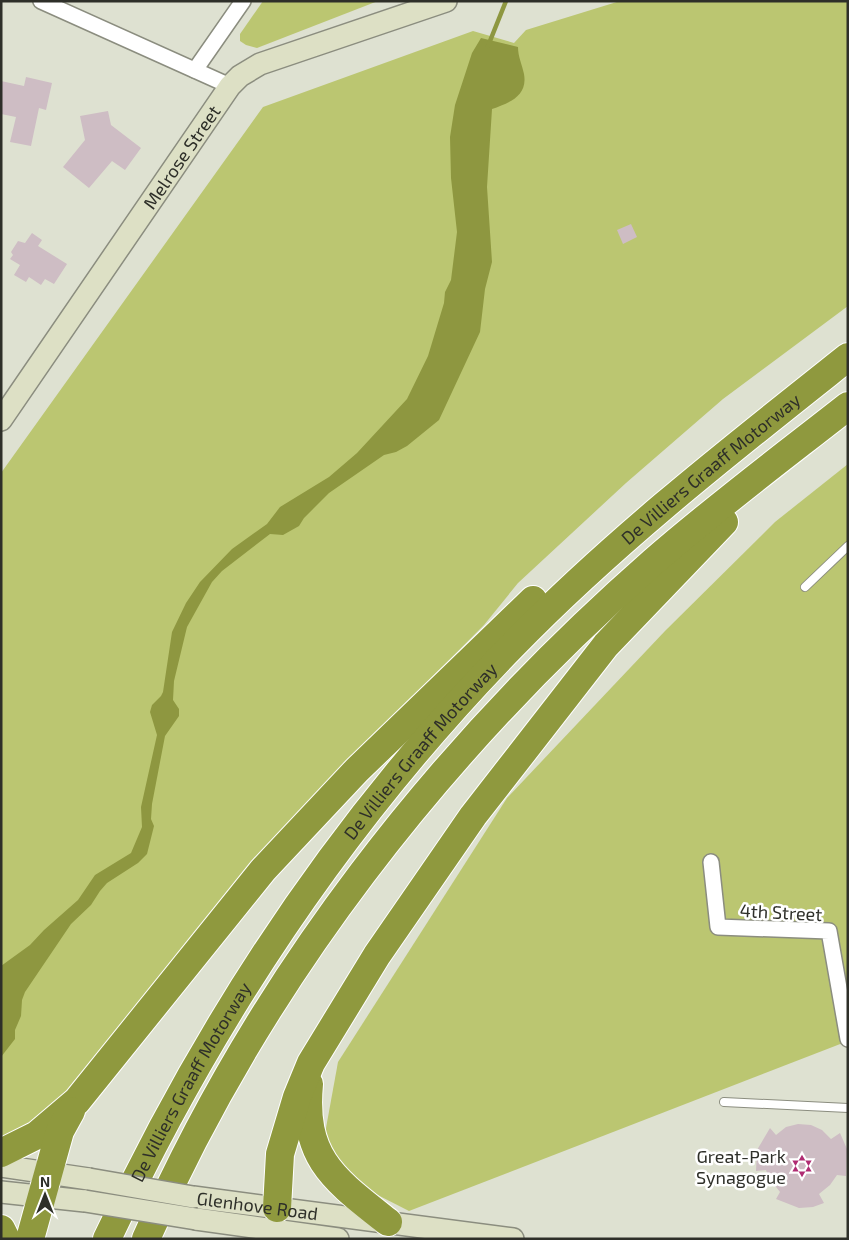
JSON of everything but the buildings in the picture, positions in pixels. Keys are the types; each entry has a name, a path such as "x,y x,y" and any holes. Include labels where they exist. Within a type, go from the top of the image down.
{"highway":[{"name":"De Villiers Graaff Motorway","path":"107,1239 132,1186 232,1002 314,881 372,805 446,716 512,646 594,568 698,478 848,357"},
{"path":"265,1224 280,1154 297,1097 311,1063 376,955 427,880 519,755 606,645 766,480 838,414"},
{"path":"146,1239 163,1201 261,1019 307,950 402,822 480,730 579,630 654,561 838,414"},
{"path":"1,1153 37,1135 76,1100 262,870 357,770 494,636 552,583 573,570 594,568"},
{"path":"311,1063 308,1094 310,1126 323,1163 334,1178 388,1222"},
{"path":"30,1239 60,1130 76,1100"},
{"path":"1,1229 6,1239"}],"main road":[{"name":"Melrose Street","path":"1,420 230,86 240,76 260,64 446,1"},
{"name":"Glenhove Road","path":"1,1166 85,1201 196,1219 265,1224 388,1222 513,1239"},
{"name":"Glenhove Road","path":"1,1192 89,1179 193,1197 265,1224 338,1239"}],"street":[{"path":"41,1 230,86"},
{"path":"195,70 244,1"},
{"name":"4th Street","path":"711,862 718,927 829,931 848,1039"}],"lane":[{"path":"804,588 848,546"},
{"path":"724,1102 848,1108"}],"shaded area":[{"path":"263,1 378,1 257,48 240,41 240,34"},
{"path":"620,1 848,1 848,306 723,399 626,483 518,583 484,625 303,807 213,911 69,1093 37,1124 1,1137 1,473 263,107 473,31 514,43 526,30"},
{"path":"481,38 518,47 524,82 523,88 516,98 492,109 487,187 492,262 485,289 480,332 439,420 407,446 396,452 384,455 329,493 304,518 299,526 283,535 270,534 222,571 212,582 187,627 174,681 173,700 179,709 179,716 165,736 152,804 151,819 154,826 147,854 138,863 107,883 91,905 71,924 25,992 22,1000 21,1016 15,1030 15,1039 1,1057 1,966 30,945 78,900 95,875 131,853 142,827 141,807 157,735 150,712 152,705 163,692 172,632 186,603 200,582 232,549 267,524 280,507 329,477 357,453 407,399 428,356 444,303 445,292 451,280 457,232 451,178 450,137 455,105 472,53"},
{"path":"848,464 848,1041 409,1211 360,1186 324,1139 338,1062 507,798 665,631 775,522"}],"waterway":[{"path":"488,46 506,1"}],"place":[{"name":"Great-Park Synagogue","path":"802,1166"}]}
